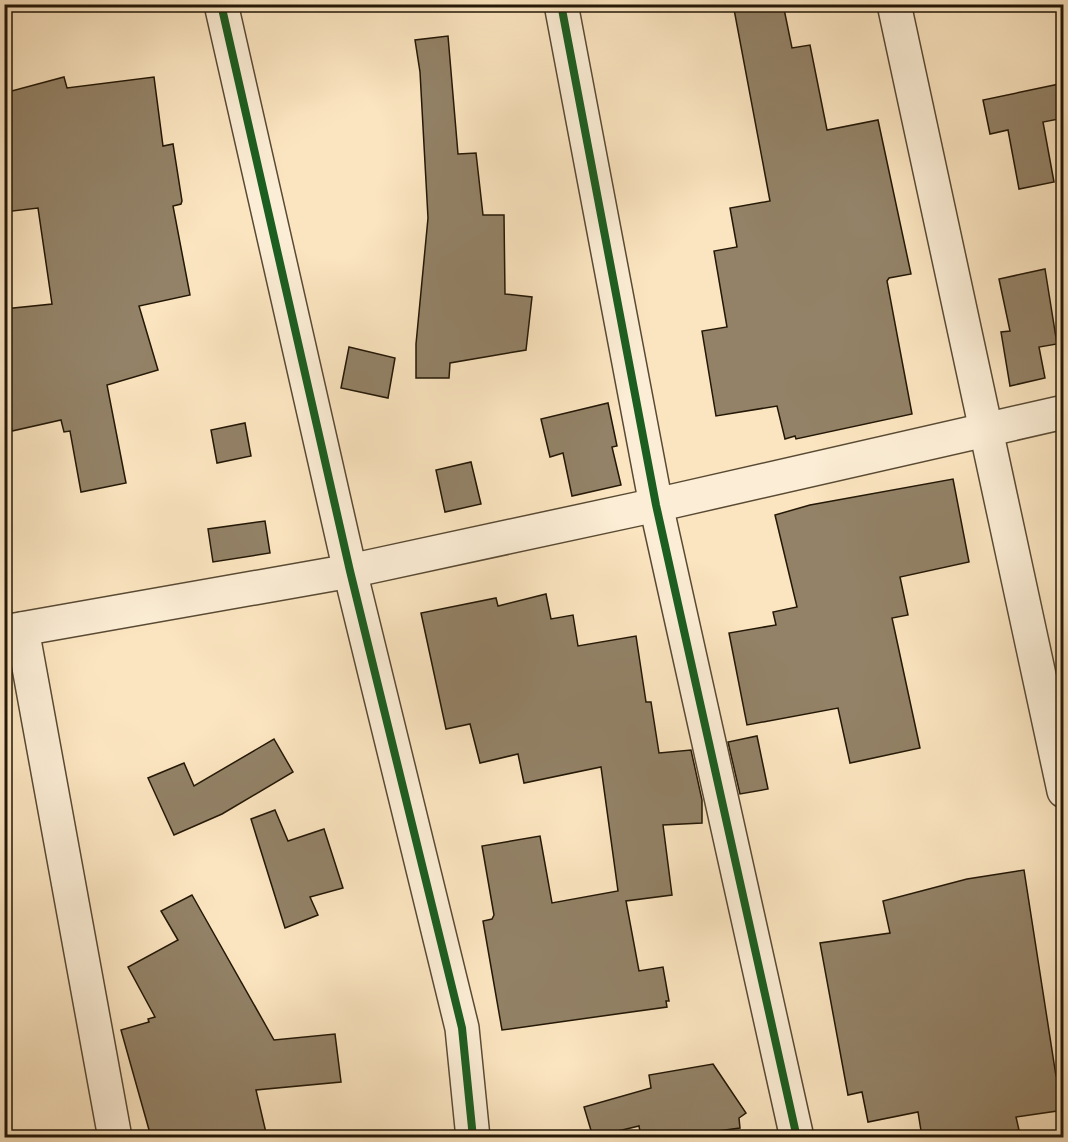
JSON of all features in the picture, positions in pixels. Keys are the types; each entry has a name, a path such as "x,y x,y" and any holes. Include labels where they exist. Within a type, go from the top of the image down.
{"street":[{"path":"221,4 350,571 462,1028 472,1137"},
{"path":"561,4 656,505 797,1137"},
{"path":"894,4 1064,791"},
{"path":"115,1137 13,630 350,571 656,505 1064,412"}],"building":[{"path":"733,4 783,4 792,48 810,45 827,130 878,120 911,274 889,278 887,281 912,414 796,439 795,436 785,439 777,406 716,416 702,331 727,327 714,251 737,247 730,208 770,201"},
{"path":"448,36 458,154 476,153 483,215 504,215 505,294 532,297 526,350 450,363 449,378 416,378 416,344 428,218 420,72 415,40"},
{"path":"64,77 67,88 154,77 163,146 173,144 182,201 181,204 173,206 190,295 139,306 158,370 107,385 126,483 81,492 70,431 64,432 61,420 12,431 4,387 4,309 52,304 38,208 4,212 4,93"},
{"path":"1064,83 1064,118 1043,122 1054,182 1019,189 1008,130 990,134 983,100"},
{"path":"1045,269 1057,344 1039,347 1045,378 1010,386 1001,332 1010,331 999,279"},
{"path":"349,347 395,358 388,398 341,388"},
{"path":"608,403 617,446 612,447 621,485 572,496 563,453 550,457 541,419"},
{"path":"245,423 251,456 217,463 211,430"},
{"path":"471,462 481,504 445,512 436,470"},
{"path":"953,479 969,562 900,577 908,615 892,618 920,748 850,763 838,708 747,725 729,633 776,625 773,612 797,607 775,515 810,505"},
{"path":"265,521 270,553 213,562 208,529"},
{"path":"546,594 551,619 573,615 578,646 636,636 646,702 651,702 659,753 691,750 702,800 702,823 663,825 672,895 626,901 639,971 663,967 669,1001 666,1001 667,1007 502,1030 483,921 492,919 494,915 482,846 540,836 552,903 618,891 601,767 524,783 518,754 480,763 470,724 446,729 421,613 496,598 498,606"},
{"path":"757,736 768,789 740,794 728,742"},
{"path":"274,739 293,772 222,814 174,835 148,778 184,763 194,786"},
{"path":"275,810 288,841 324,829 343,888 310,897 318,915 285,928 251,819"},
{"path":"1024,870 1056,1076 1064,1075 1064,1110 1016,1117 1019,1130 979,1137 922,1137 918,1112 868,1122 862,1092 848,1095 820,943 890,933 883,901 967,879"},
{"path":"192,895 274,1040 335,1034 341,1082 256,1090 267,1137 151,1137 121,1030 149,1022 148,1019 155,1017 128,967 178,940 161,911"},
{"path":"713,1064 746,1113 739,1118 740,1128 673,1137 641,1137 639,1126 593,1137 584,1107 651,1088 649,1075"}],"cycle path":[{"path":"221,4 350,571 462,1028 473,1138"},
{"path":"561,4 656,505 797,1138"}]}
